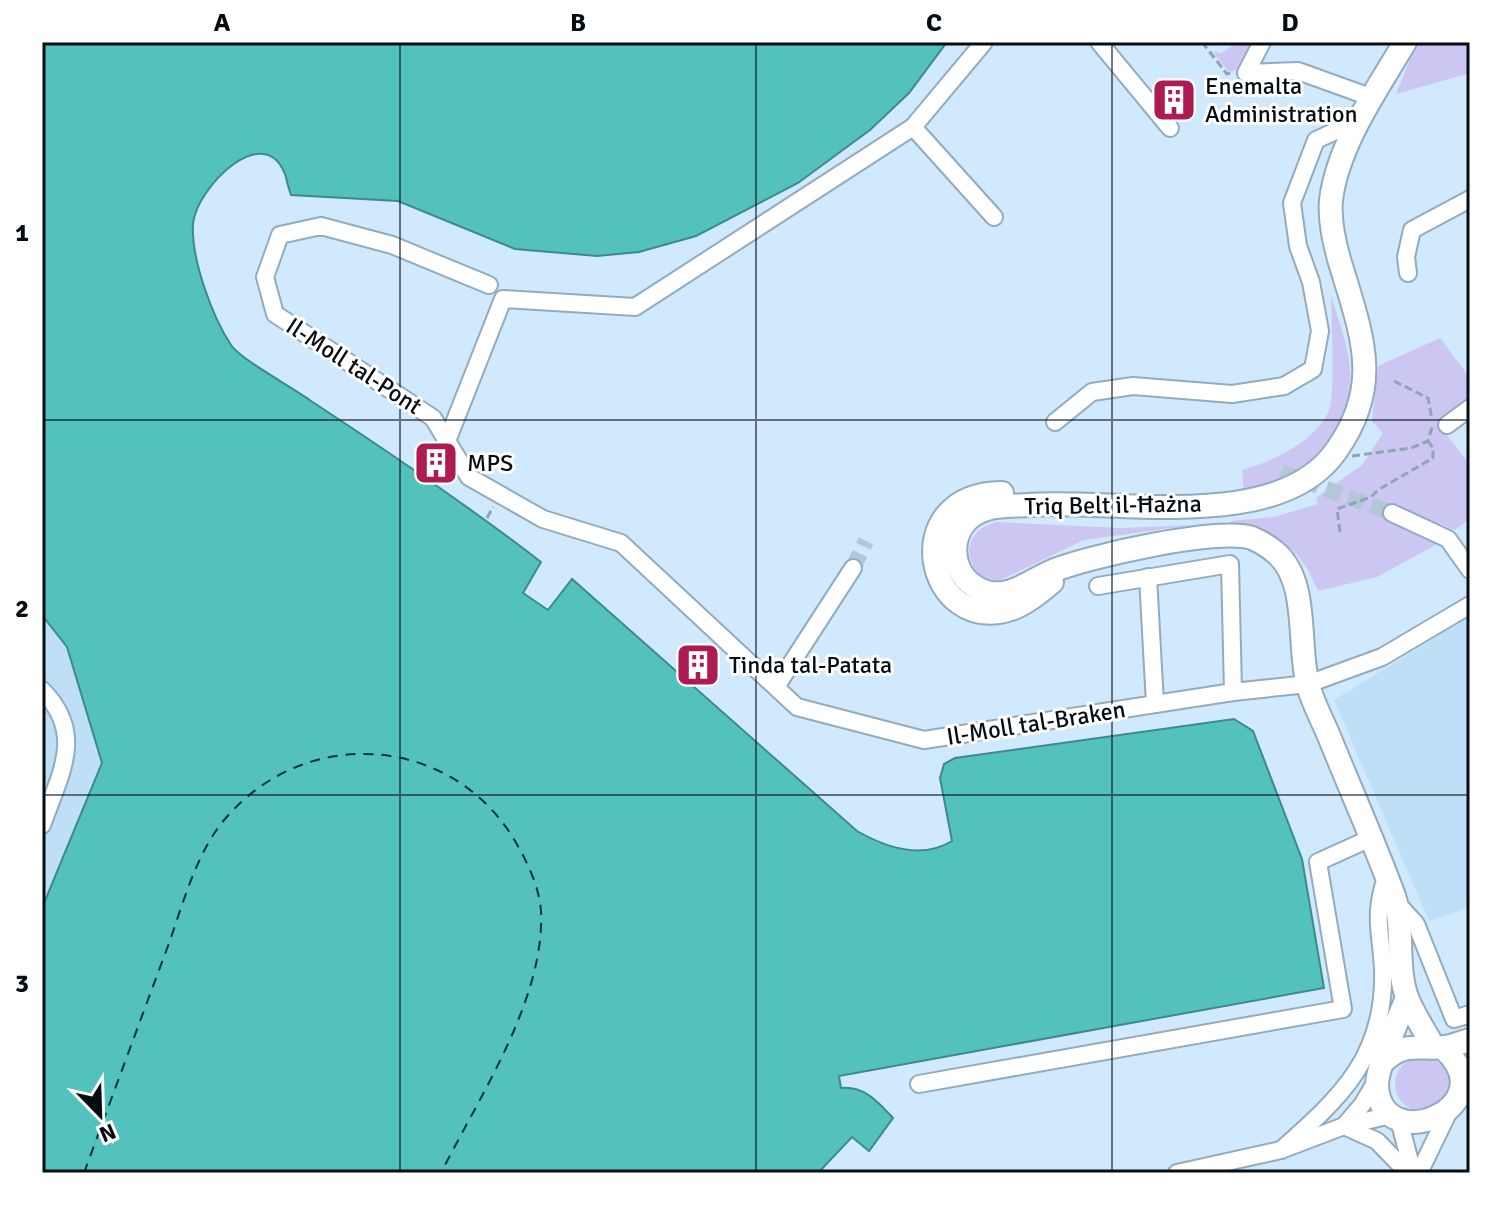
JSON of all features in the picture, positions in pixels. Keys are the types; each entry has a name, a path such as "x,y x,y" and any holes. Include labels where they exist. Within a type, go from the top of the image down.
{"main road":[{"name":"Triq Belt il-Ħażna","path":"1405,42 1360,120 1336,177 1331,223 1360,327 1366,382 1361,409 1333,457 1314,474 1291,487 1243,501 1129,507 1071,502 995,507 970,517 961,527 954,552 963,576 985,592 1011,591 1053,570 1112,552 1229,535 1252,538 1277,553 1295,586 1308,684 1396,901 1407,998"},
{"path":"1407,998 1438,1047 1459,1069 1460,1091 1428,1121 1395,1117 1379,1098 1381,1070 1407,998"},
{"path":"1381,1070 1403,1048 1438,1047 1470,1040"}],"street":[{"path":"447,441 503,299 635,307 913,127 984,42"},
{"path":"1099,42 1170,128"},
{"path":"1262,42 1246,73 1298,71 1373,98"},
{"path":"1055,422 1092,392 1133,386 1232,394 1284,386 1313,369 1320,331 1311,282 1298,246 1292,203 1316,140 1360,120"},
{"path":"913,127 994,217"},
{"path":"1408,273 1406,257 1412,230 1470,199"},
{"name":"Il-Moll tal-Pont","path":"489,285 392,245 321,226 280,235 265,277 275,314 433,418 469,477 543,519 621,543 776,687"},
{"path":"1447,425 1470,408"},
{"path":"1392,513 1448,539 1470,570"},
{"path":"1098,586 1230,564 1233,692"},
{"path":"776,687 853,568"},
{"path":"1148,577 1155,704"},
{"name":"Il-Moll tal-Braken","path":"776,687 797,707 924,740 1233,692 1308,684 1382,657 1470,605"},
{"path":"42,690 56,704 65,722 68,741 42,825"},
{"path":"919,1084 1343,1009 1318,862 1371,838"},
{"path":"1281,1150 1344,1093 1376,1034 1383,988 1376,905 1386,878"},
{"path":"1396,901 1416,924 1454,1019 1470,1014"},
{"path":"1344,1126 1362,1105 1381,1070"},
{"path":"1420,1170 1460,1091"},
{"path":"1177,1173 1281,1150 1344,1126 1395,1117 1420,1170"},
{"path":"1344,1126 1377,1141 1420,1170"}],"path":[{"path":"1202,42 1227,74"},
{"path":"1394,381 1428,398 1433,423 1428,441"},
{"path":"1333,457 1370,455 1428,441"},
{"path":"1340,532 1337,509 1371,497 1433,458 1433,448 1428,441"}],"shaded area":[{"path":"42,42 947,42 909,93 870,130 798,183 696,236 639,252 597,256 515,249 398,201 291,195 286,177 276,160 263,154 249,156 218,177 197,209 193,238 204,287 224,333 236,351 428,479 541,562 523,593 548,610 572,579 857,831 879,842 903,849 928,850 952,841 940,778 944,764 955,758 1234,719 1253,731 1302,859 1324,988 839,1076 841,1088 864,1092 893,1118 869,1151 852,1137 818,1173 42,1173 42,908 102,763 67,647 42,615"},
{"path":"1239,42 1257,42 1242,68 1229,72 1213,52 1221,53"},
{"path":"1417,42 1470,42 1470,73 1396,94"},
{"path":"1331,296 1350,364 1350,387 1339,426 1315,458 1300,470 1264,488 1244,493 1242,470 1290,450 1312,434 1328,413 1332,375"},
{"path":"1440,338 1470,378 1470,399 1439,425 1470,465 1470,518 1455,530 1396,506 1388,518 1439,543 1377,577 1318,591 1303,563 1286,545 1263,534 1232,529 1231,521 1274,517 1318,504 1316,498 1363,464 1383,433 1372,421 1378,366"},
{"path":"997,522 1121,528 1193,525 1084,540 998,581 981,576 969,551 974,536 987,525"},
{"path":"42,615 67,647 102,763 42,908"},
{"path":"1470,616 1470,907 1429,921 1334,700"},
{"path":"1422,1057 1441,1065 1449,1084 1441,1103 1422,1111 1403,1103 1395,1084 1403,1065"}],"ferry route":[{"path":"84,1173 191,880 215,832 259,788 298,766 339,756 381,755 421,764 459,782 493,811 519,848 540,903 539,944 533,978 521,1012 491,1079 441,1173"}],"tunnel":[{"path":"1281,472 1392,513"},
{"path":"853,568 866,541"}],"place":[{"name":"Enemalta Administration","path":"1174,100"},
{"name":"MPS","path":"436,463"},
{"name":"Tinda tal-Patata","path":"698,665"}]}
